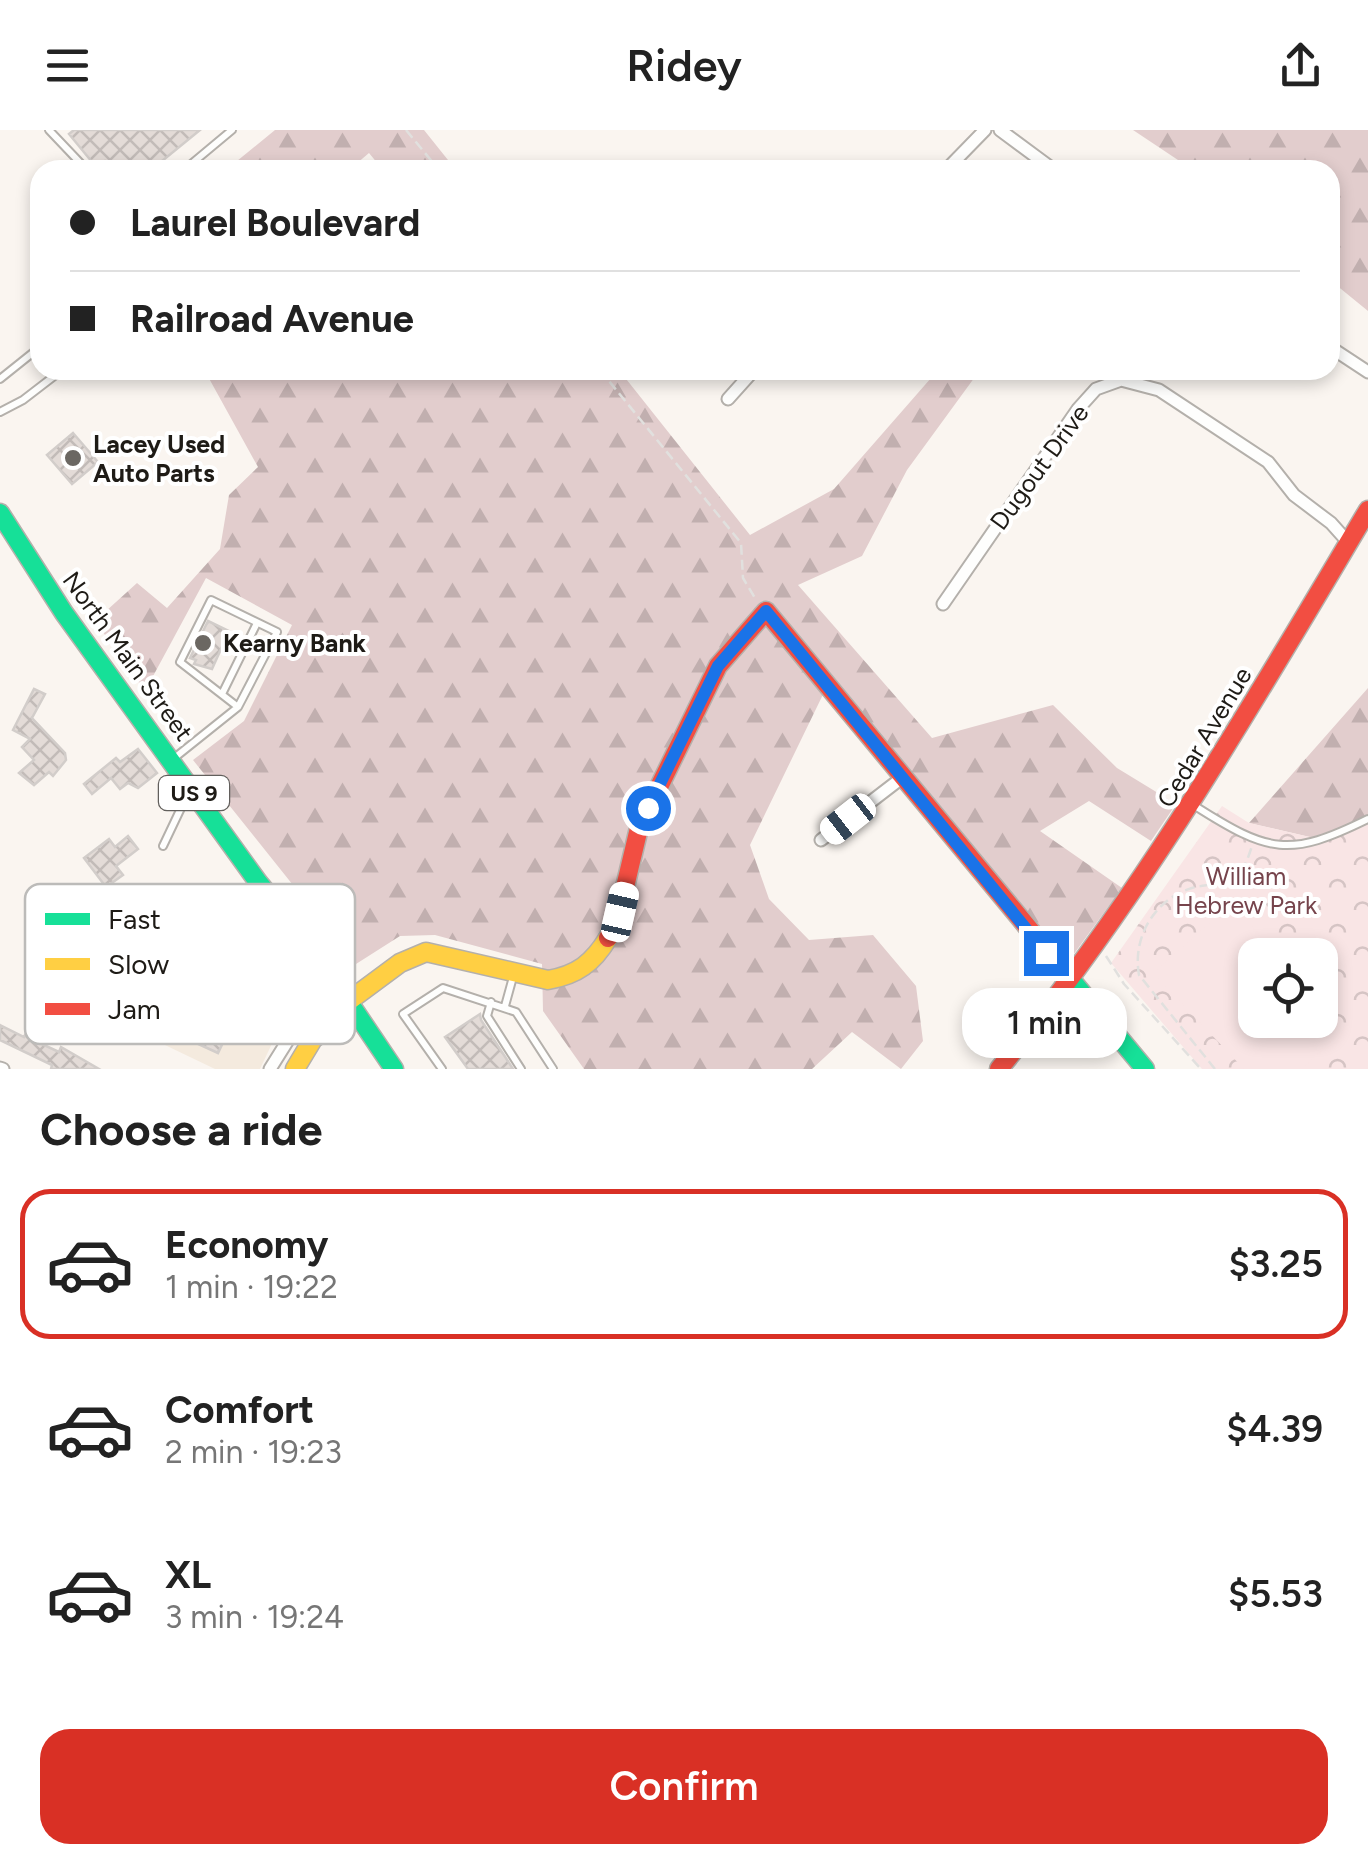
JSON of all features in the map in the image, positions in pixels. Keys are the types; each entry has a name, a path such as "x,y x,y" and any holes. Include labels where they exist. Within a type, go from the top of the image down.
{"main road":[{"name":"Cedar Avenue","path":"999,1069 1070,982 1193,805 1368,510"},
{"name":"North Main Street","path":"0,513 64,614 264,884"},
{"path":"355,997 400,963 426,952 448,954 514,976 566,977 604,949 616,926 648,808 718,666 766,611 1146,1069"},
{"name":"North Main Street","path":"355,1016 394,1069"},
{"path":"295,1069 311,1044"}],"street":[{"path":"956,160 985,130"},
{"path":"1000,130 1040,160"},
{"path":"1340,354 1368,372"},
{"path":"728,398 745,380"},
{"name":"Dugout Drive","path":"943,604 1078,409 1096,390 1121,380 1159,390 1268,462 1294,495 1332,522 1348,542"},
{"path":"822,840 903,776"},
{"path":"270,1069 285,1044"}],"lane":[{"path":"49,130 78,160"},
{"path":"196,160 232,130"},
{"path":"0,379 30,356"},
{"path":"1,411 47,380"},
{"path":"172,760 238,707 276,632 211,600 180,662 238,707"},
{"path":"222,694 257,623"},
{"path":"164,846 182,806 197,796"},
{"path":"1193,805 1254,840 1305,846 1368,819"},
{"path":"505,1006 514,976"},
{"path":"442,1069 404,1014 443,988 516,1012 554,1069"},
{"path":"491,1002 488,1016 521,1069"}],"path":[{"path":"406,130 431,160"},
{"path":"608,380 741,543 746,586 766,611"},
{"path":"1216,1069 1140,975 1136,956 1141,936 1159,907 1190,889 1239,874 1254,840"},
{"path":"1103,954 1201,1069"}],"shaded area":[{"path":"163,1044 272,1044 260,1069 215,1069"}],"green space":[{"path":"275,130 424,130 448,160 375,160 369,153 361,160 238,160"},
{"path":"1133,130 1368,130 1368,311 1340,288 1340,160 1178,160"},
{"path":"210,380 627,380 750,535 834,489 929,380 973,380 907,470 862,556 798,585 932,738 1053,705 1117,768 1176,804 1151,841 1089,801 1040,831 1122,888 1068,962 831,678 750,845 769,899 809,940 873,935 916,986 923,1041 901,1069 852,1032 812,1069 584,1069 543,1011 542,964 435,935 400,936 356,964 355,884 292,884 193,760 244,721 292,625 206,578 145,691 95,621 137,583 167,608 220,549 229,495 258,467"},
{"path":"1368,688 1368,817 1327,841 1249,823"},
{"name":"William Hebrew Park","path":"1222,806 1249,823 1327,841 1368,817 1368,1069 1202,1069 1111,963"},
{"path":"1231,904 1263,938 1238,938 1238,1038 1334,1038 1302,1069 1244,1069 1153,973"},
{"path":"1338,1018 1346,1027 1338,1035"}],"building":[{"path":"74,130 200,130 163,160 90,160 69,134"},
{"name":"Lacey Used Auto Parts","path":"73,433 98,462 72,484 47,455"},
{"name":"Kearny Bank","path":"208,621 229,631 212,669 194,664 196,660 190,658"},
{"path":"34,689 45,694 32,718 65,753 66,760 53,776 49,772 34,785 19,773 34,760 22,747 30,739 13,730"},
{"path":"138,749 157,773 138,788 128,783 120,789 111,778 92,794 84,784 116,758 120,762"},
{"path":"128,836 138,849 116,866 123,875 104,884 84,858 109,839 115,847"},
{"path":"480,1014 513,1069 468,1069 445,1037"},
{"path":"0,1025 25,1035 25,1044 42,1044 59,1052 61,1047 99,1069 51,1069 52,1065 0,1040"},
{"path":"198,1044 222,1044 218,1053"}],"traffic: fast":[{"path":"0,513 64,613 260,884"},
{"path":"1044,947 1145,1069"},
{"path":"355,1011 394,1069"}],"traffic: slow":[{"path":"355,996 400,963 426,952 548,980 583,966 608,938"},
{"path":"295,1069 310,1044"}],"traffic: jam":[{"path":"999,1069 1101,936 1148,867 1368,510"},
{"path":"608,938 616,925 639,828 718,666 766,611 1044,947"}],"place":[{"name":"Lacey Used Auto Parts","path":"73,458"},
{"name":"Kearny Bank","path":"203,643"}],"route":[{"path":"648,808 728,649 766,611 1046,953"}]}
